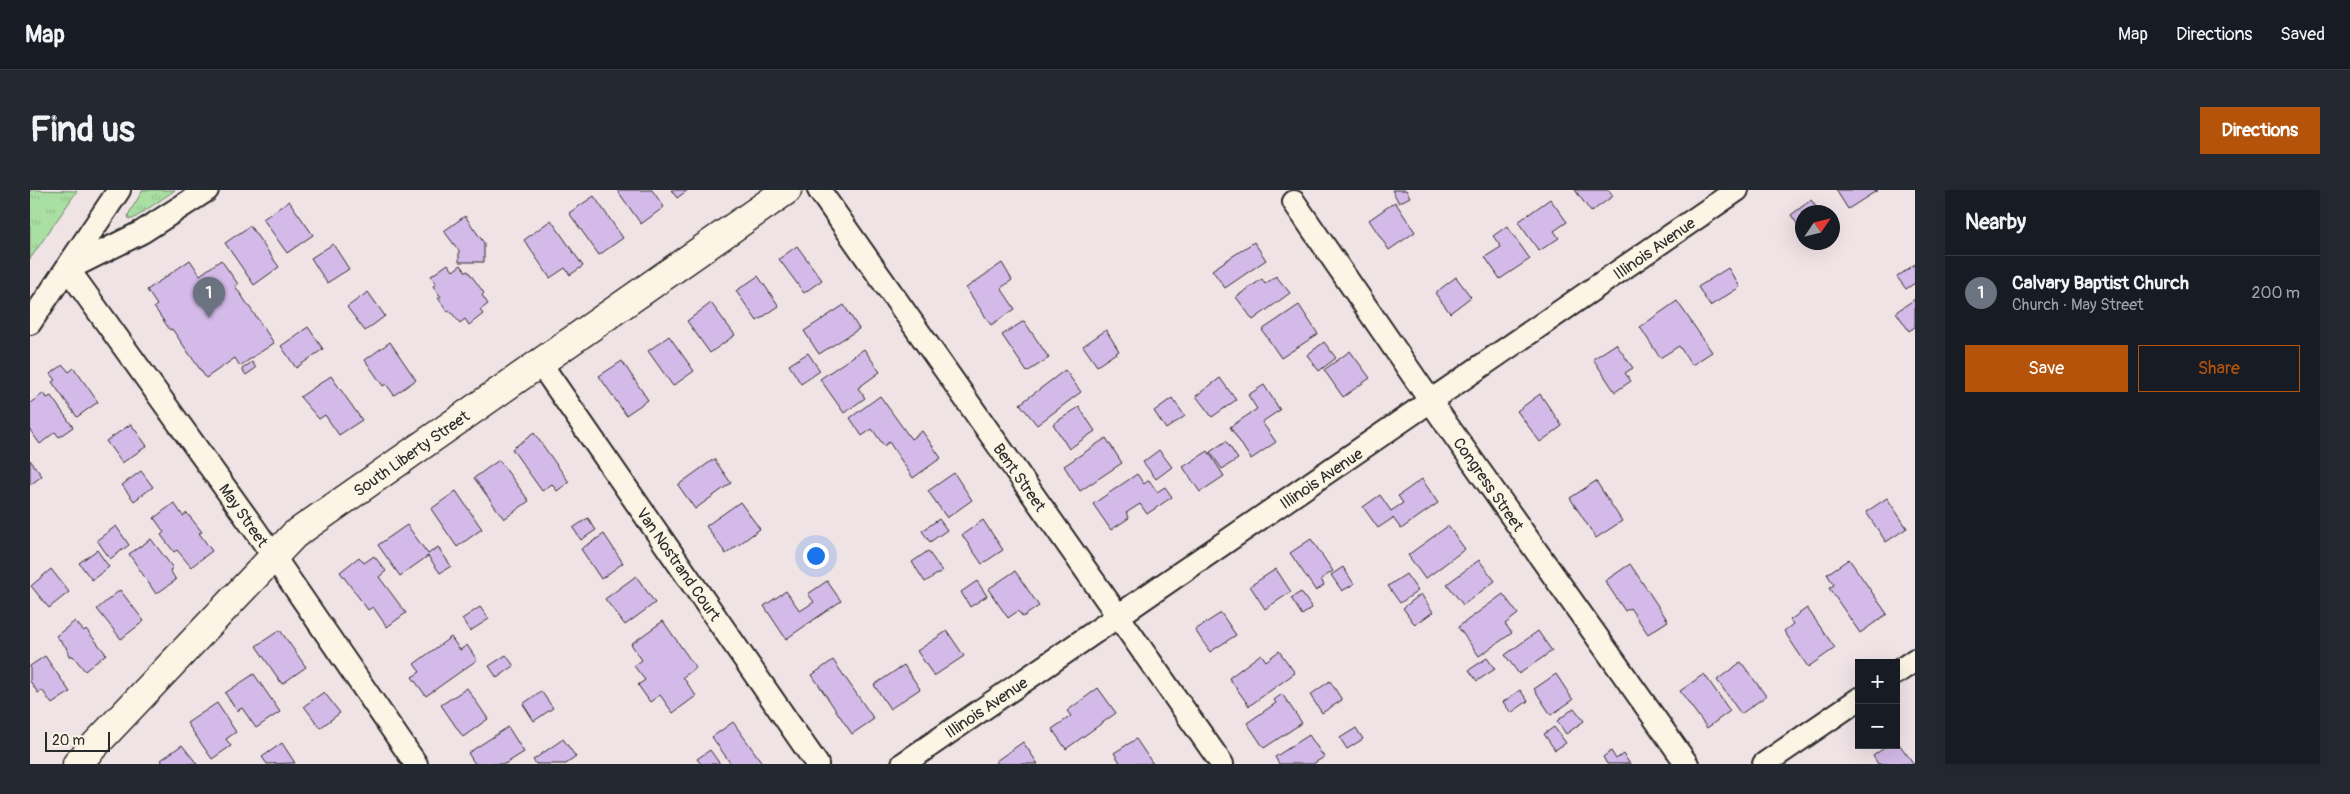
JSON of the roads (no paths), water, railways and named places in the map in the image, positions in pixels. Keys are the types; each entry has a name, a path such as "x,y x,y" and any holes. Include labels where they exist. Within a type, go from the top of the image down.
{"main road":[{"name":"South Liberty Street","path":"78,764 294,535 787,190"}],"street":[{"path":"30,323 68,269 119,190"},
{"path":"68,269 142,232 207,190"},
{"name":"Bent Street","path":"819,190 1222,764"},
{"name":"Illinois Avenue","path":"903,764 1432,402 1737,190"},
{"name":"Congress Street","path":"1294,202 1686,764"},
{"name":"May Street","path":"68,269 273,556 416,764"},
{"name":"Van Nostrand Court","path":"540,363 817,764"},
{"path":"1900,670 1915,660"},
{"path":"1764,764 1855,701"}],"place":[{"name":"Calvary Baptist Church","path":"209,318"}]}
